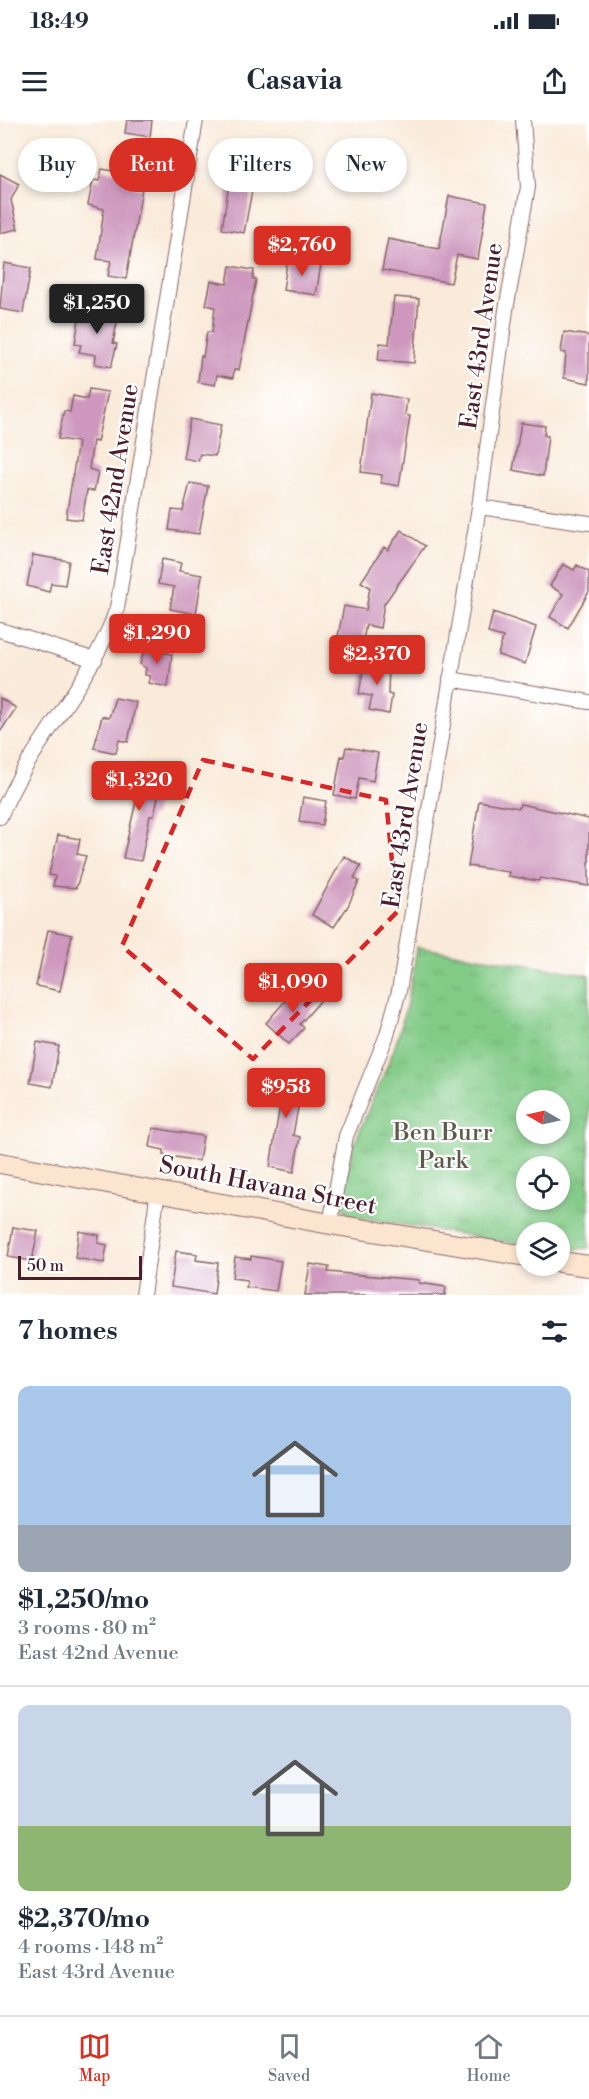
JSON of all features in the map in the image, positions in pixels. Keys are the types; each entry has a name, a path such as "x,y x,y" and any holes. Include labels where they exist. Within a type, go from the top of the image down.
{"street":[{"name":"East 42nd Avenue","path":"0,817 12,789 95,660 107,637 117,608 196,120"},
{"name":"East 43rd Avenue","path":"330,1224 345,1136 387,1035 399,992 479,507 506,310 528,187 523,120"},
{"path":"479,507 589,523"},
{"path":"0,630 95,660"},
{"path":"450,680 589,702"},
{"name":"South Havana Street","path":"0,1163 330,1224 516,1254"},
{"path":"143,1295 159,1191"},
{"path":"570,1263 589,1266"}],"highlighted area":[{"path":"203,760 386,800 397,912 253,1059 122,946"}],"green space":[{"name":"Ben Burr Park","path":"417,947 589,975 589,1248 570,1249 570,1222 516,1222 516,1243 349,1215 344,1208 349,1166 362,1125 388,1066 408,997"}],"building":[{"path":"127,120 152,120 150,137 125,133"},
{"path":"102,169 109,170 109,192 141,192 126,279 108,276 111,261 97,259 104,209 88,205 91,192 97,192 97,181 99,181"},
{"path":"0,174 18,183 11,200 18,229 0,233"},
{"path":"228,192 252,192 244,233 222,229"},
{"path":"449,196 487,203 478,259 457,255 451,283 382,270 388,239 439,249"},
{"path":"298,260 321,264 316,295 283,290 287,263 297,264"},
{"path":"4,263 31,268 23,313 0,309"},
{"path":"230,266 254,270 253,279 256,279 239,370 234,370 233,378 217,375 215,385 198,382 207,332 212,332 215,307 206,305 211,281 227,284"},
{"path":"394,297 419,299 414,363 378,360 380,343 389,344"},
{"path":"81,307 114,313 113,316 118,317 113,343 117,344 111,367 95,364 96,355 79,352 81,345 75,344"},
{"path":"564,332 589,336 589,383 564,378 566,353 561,352"},
{"path":"89,389 108,392 97,442 93,441 89,469 98,472 94,491 87,490 82,520 66,518 78,442 58,439 64,411 70,412 73,396 87,399"},
{"path":"371,393 407,399 405,415 410,416 399,486 381,483 382,475 361,472"},
{"path":"190,419 221,425 215,456 200,454 198,461 183,458"},
{"path":"521,423 545,426 544,435 548,436 543,476 513,470"},
{"path":"190,483 208,486 199,534 169,530 172,510 183,511"},
{"path":"401,530 425,546 384,604 380,628 366,625 363,640 338,636 344,606 366,610 370,587 361,582 384,547 388,550"},
{"path":"33,555 69,561 65,585 51,583 49,592 27,586"},
{"path":"162,559 181,563 179,571 202,575 196,614 170,609 174,587 158,584"},
{"path":"563,564 574,570 577,565 589,572 589,592 568,628 550,617 563,594 550,586"},
{"path":"493,612 536,627 525,664 498,655 503,637 488,633"},
{"path":"146,643 161,646 160,652 172,654 168,687 148,683 150,676 145,675 146,668 140,664"},
{"path":"365,659 389,664 388,694 392,695 389,714 369,710 372,696 359,694"},
{"path":"0,698 16,708 0,732"},
{"path":"115,698 136,702 128,742 119,740 116,753 94,748 102,716 109,718"},
{"path":"346,747 378,753 373,781 359,778 355,799 334,795 341,756 344,757"},
{"path":"130,774 153,778 151,786 160,788 154,816 150,816 141,861 123,858 137,797 115,793 117,780 129,782"},
{"path":"303,797 326,801 322,825 299,822"},
{"path":"479,801 519,808 520,804 589,819 589,886 540,878 539,881 508,876 509,872 468,866"},
{"path":"58,835 80,839 77,854 86,856 76,888 53,886 55,876 49,875"},
{"path":"344,856 361,866 354,878 359,881 348,906 334,927 312,915"},
{"path":"48,930 72,935 60,991 36,986"},
{"path":"305,986 321,1000 300,1024 304,1028 289,1044 266,1023 292,993 295,996"},
{"path":"37,1042 59,1046 52,1087 30,1083"},
{"path":"269,1073 308,1081 304,1103 299,1102 293,1135 300,1137 294,1172 270,1167 281,1098 265,1096"},
{"path":"153,1128 203,1136 199,1161 164,1155 164,1150 150,1147"},
{"path":"13,1227 38,1231 32,1261 8,1257"},
{"path":"79,1231 99,1235 98,1243 107,1245 104,1263 75,1258"},
{"path":"176,1251 197,1254 196,1260 218,1263 214,1294 171,1287"},
{"path":"251,1256 281,1261 276,1291 246,1287 247,1280 232,1278 235,1257 251,1259"},
{"path":"310,1264 329,1267 328,1272 419,1280 419,1283 446,1287 445,1295 305,1295"}]}
